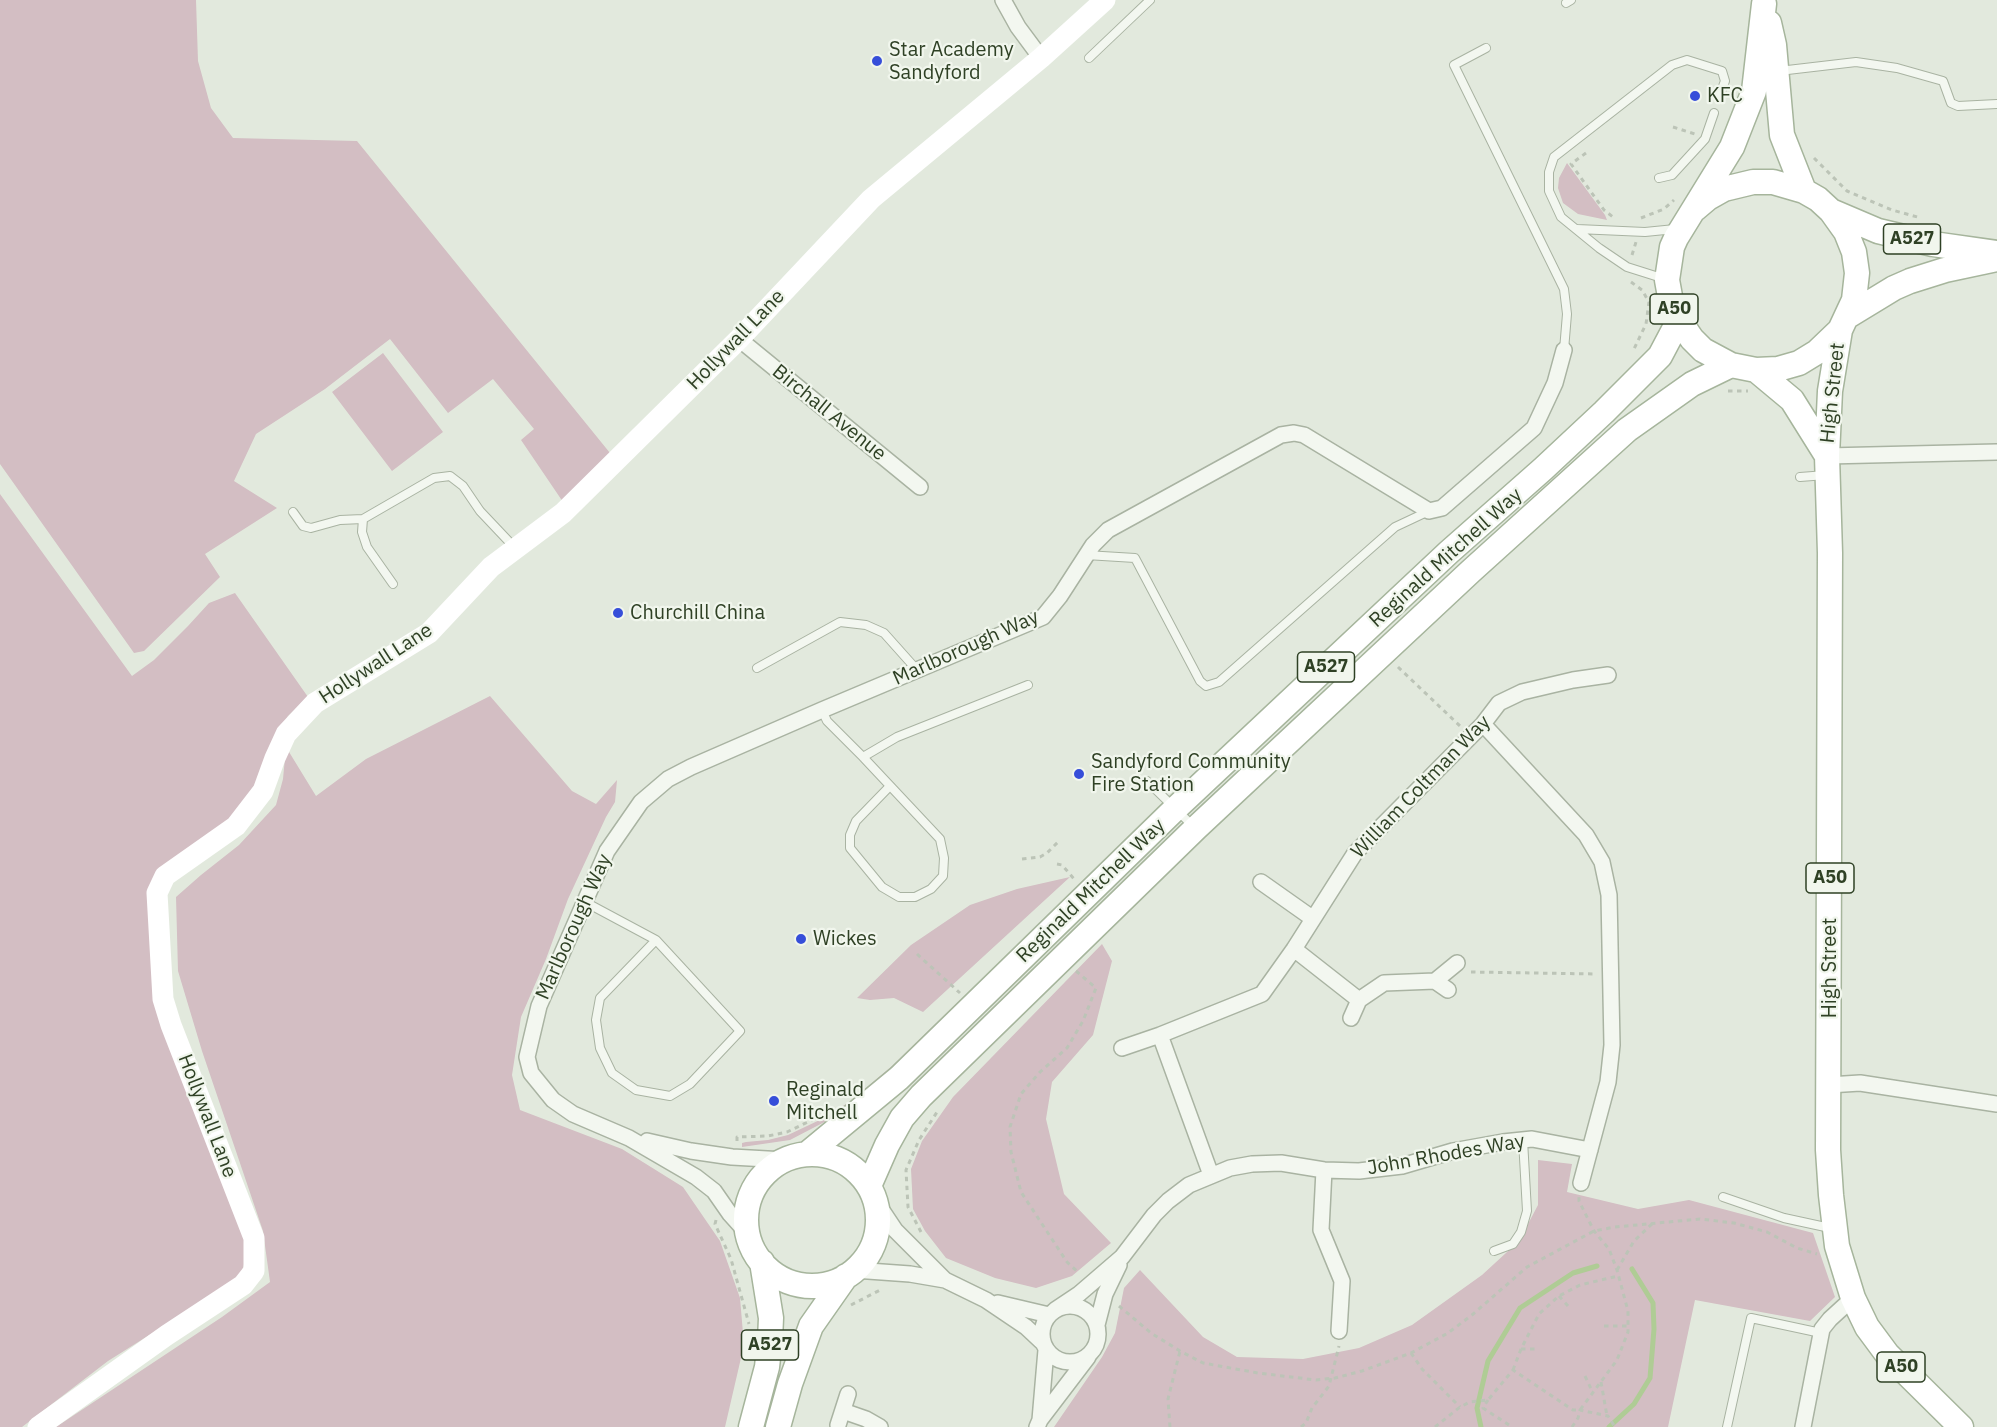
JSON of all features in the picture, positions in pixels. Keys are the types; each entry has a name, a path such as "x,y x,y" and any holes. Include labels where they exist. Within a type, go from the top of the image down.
{"main road":[{"path":"1764,2 1774,45 1782,135 1804,191"},
{"path":"1689,218 1732,147 1754,90 1764,2"},
{"name":"A50","path":"1753,182 1773,182 1804,191 1818,199 1832,211 1846,232 1854,252 1857,273 1854,300 1844,323 1817,352 1799,363 1778,369 1756,381 1704,350 1692,339 1679,320 1671,302 1667,280 1672,247 1689,218 1708,198 1724,189 1753,182"},
{"name":"A527","path":"1832,211 1878,231 1933,244 1997,253"},
{"name":"A527","path":"1844,323 1894,288 1910,281 1945,270 1997,259"},
{"name":"Reginald Mitchell Way","path":"796,1157 899,1078 1175,809 1449,552 1604,412 1660,356 1679,320"},
{"name":"High Street","path":"1844,323 1830,391 1827,465 1830,553 1828,1150 1837,1246 1853,1298"},
{"name":"Reginald Mitchell Way","path":"872,1193 902,1118 921,1096 1196,828 1480,563 1627,430 1692,384 1731,365"},
{"name":"High Street","path":"1756,381 1792,400 1827,465"},
{"path":"822,1155 843,1161 860,1174 872,1193 878,1221 877,1234 871,1250 850,1273 827,1284 801,1284 783,1278 762,1262 748,1234 747,1209 754,1188 764,1175 796,1157 822,1155"},
{"name":"A527","path":"750,1427 767,1367 770,1340 771,1318 762,1262"},
{"name":"A527","path":"778,1427 789,1384 811,1326 850,1273"},
{"name":"A50","path":"1853,1298 1867,1327 1887,1353 1959,1426"}],"street":[{"path":"1003,0 1018,27 1041,58"},
{"name":"Hollywall Lane","path":"38,1427 243,1284 254,1271 254,1238 163,999 158,893 165,876 236,826 263,791 286,734 315,703 429,633 491,567 563,513 739,339 871,199 1041,58 1106,0"},
{"name":"Birchall Avenue","path":"739,339 920,487"},
{"path":"1429,511 1442,508 1455,498 1534,428 1555,383 1564,350"},
{"name":"Marlborough Way","path":"748,1234 714,1191 680,1166 629,1137 573,1114 553,1100 531,1074 527,1057 539,1006 607,850 641,802 668,779 822,710 1043,617 1093,545 1108,530 1281,435 1294,433 1304,435 1429,511"},
{"path":"1827,465 1997,452"},
{"name":"William Coltman Way","path":"1122,1048 1262,994 1294,950 1355,853 1483,724 1499,703 1522,692 1573,680 1608,675"},
{"path":"1483,724 1586,835 1602,862 1609,895 1612,1045 1608,1082 1581,1183"},
{"path":"1261,882 1312,918"},
{"path":"1294,950 1359,1000"},
{"path":"1351,1018 1359,1000 1384,983 1441,985 1457,963"},
{"path":"1160,1035 1211,1175"},
{"path":"1829,1085 1860,1083 1997,1104"},
{"name":"Marlborough Way","path":"629,1137 691,1151 742,1158 796,1157"},
{"name":"John Rhodes Way","path":"1052,1312 1079,1294 1122,1257 1154,1215 1168,1201 1190,1185 1230,1168 1252,1164 1281,1163 1324,1170 1359,1171 1402,1166 1453,1151 1532,1139 1590,1150"},
{"path":"1324,1170 1322,1230 1342,1281 1339,1330"},
{"path":"872,1193 895,1230 945,1280"},
{"name":"John Rhodes Way","path":"1097,1325 1105,1294 1122,1257"},
{"path":"850,1273 910,1274 945,1280 986,1300 1026,1327 1057,1360 1071,1363 1091,1353"},
{"path":"1803,1427 1821,1333 1830,1319 1853,1298"},
{"path":"986,1300 1031,1312 1052,1312 1064,1306 1074,1306 1091,1315 1097,1325 1097,1344 1038,1423"},
{"path":"1038,1423 1044,1346 1041,1329 1052,1312"},
{"path":"848,1394 840,1421 866,1419 880,1427"}],"lane":[{"path":"1089,58 1150,0"},
{"path":"1486,48 1454,66 1564,289 1567,314 1564,350"},
{"path":"1667,280 1627,267 1561,217 1549,191 1549,172 1554,158 1672,65 1687,60 1722,71 1725,81 1719,98"},
{"path":"1777,71 1856,62 1897,68 1943,81 1951,103 1958,106 1997,104"},
{"path":"1659,178 1672,175 1705,139 1714,113"},
{"path":"1577,229 1637,232 1689,218"},
{"path":"1800,477 1827,465"},
{"path":"293,512 303,526 311,528 340,520 363,519 434,478 450,476 463,486 480,511 516,549"},
{"path":"1086,555 1135,558 1200,681 1206,686 1219,682 1395,527 1429,511"},
{"path":"363,519 362,532 367,547 393,584"},
{"path":"757,668 840,622 866,625 884,633 917,670"},
{"path":"863,757 897,737 1028,686"},
{"path":"822,710 827,721 863,757 940,839 944,858 944,876 931,889 915,897 899,897 882,887 850,848 850,835 856,821 890,786"},
{"path":"1147,781 1196,828"},
{"path":"585,902 656,940 740,1031 690,1084 670,1096 636,1090 612,1074 600,1048 596,1020 600,998 656,940"},
{"path":"1494,1251 1513,1244 1521,1232 1527,1211 1523,1140"},
{"path":"1723,1197 1784,1218 1835,1229"},
{"path":"1726,1427 1751,1318 1821,1333"}],"path":[{"path":"1586,153 1571,164 1604,210 1611,217 1618,218"},
{"path":"1812,156 1847,191 1892,210 1930,221"},
{"path":"1627,267 1635,249 1637,232"},
{"path":"1718,391 1738,390 1756,381"},
{"path":"1395,663 1470,736"},
{"path":"1022,859 1047,854 1060,840"},
{"path":"1057,864 1062,865 1076,881"},
{"path":"917,954 954,988"},
{"path":"1457,963 1470,972 1611,974"},
{"path":"921,1233 908,1206 906,1170 919,1140 944,1103"},
{"path":"1572,1427 1580,1410 1617,1360 1628,1332 1628,1311 1619,1276 1609,1249 1594,1231 1579,1201 1581,1183"},
{"path":"1617,1270 1634,1241 1653,1222"},
{"path":"715,1224 731,1259 751,1333"},
{"path":"1512,1427 1483,1408 1514,1370 1521,1349 1539,1314 1559,1296 1580,1284 1619,1276"},
{"path":"848,1308 886,1287"},
{"path":"1559,1296 1569,1306"},
{"path":"1604,1326 1628,1326"},
{"path":"1301,1427 1306,1423 1312,1408 1329,1386 1341,1339 1339,1330"},
{"path":"1521,1349 1537,1349"},
{"path":"1170,1427 1168,1399 1180,1352"},
{"path":"1411,1353 1422,1369 1460,1407"},
{"path":"1514,1370 1573,1410 1609,1418"},
{"path":"1585,1376 1593,1392"},
{"path":"1600,1382 1609,1418 1615,1427"},
{"path":"1435,1427 1460,1407 1470,1402 1488,1400"},
{"path":"1306,1423 1310,1427"}],"shaded area":[{"path":"0,0 196,0 198,61 211,108 233,138 357,141 610,453 563,502 521,440 534,429 493,379 448,413 390,339 325,389 256,434 234,481 277,508 205,554 220,577 144,651 134,653 0,464"},
{"path":"1567,163 1607,220 1578,214 1563,203 1558,188 1559,178"},
{"path":"383,353 443,432 392,471 332,392"},
{"path":"0,494 132,676 154,660 209,603 235,593 308,697 288,716 274,741 254,792 226,825 155,875 154,952 248,1251 240,1278 108,1361 22,1427 0,1427"},
{"path":"490,696 572,791 596,804 617,780 615,802 568,899 521,1017 512,1075 520,1110 622,1149 683,1187 720,1241 740,1298 744,1345 725,1427 56,1427 222,1317 270,1282 263,1231 202,1051 178,971 176,897 239,845 276,805 283,779 286,747 316,796 366,759"},
{"path":"1070,877 923,1012 894,998 870,1000 857,998 911,945 970,905 1017,889"},
{"path":"1102,944 1112,961 1093,1035 1052,1082 1046,1119 1064,1194 1111,1243 1072,1276 1036,1288 995,1278 946,1258 925,1231 913,1209 911,1169 922,1141 953,1097"},
{"path":"960,1000 963,1003 897,1069 836,1116 790,1140 742,1147 742,1143 788,1135 826,1117 849,1102 892,1066"},
{"path":"1538,1160 1572,1164 1567,1192 1638,1209 1689,1200 1813,1233 1835,1297 1810,1321 1695,1300 1668,1427 1054,1427 1102,1357 1115,1333 1124,1288 1140,1270 1203,1337 1237,1357 1303,1359 1359,1348 1412,1325 1482,1275 1519,1241 1538,1205"}],"waterway":[{"path":"1481,1427 1477,1408 1488,1361 1520,1308 1573,1273 1597,1266"},
{"path":"1609,1427 1634,1404 1650,1378 1654,1329 1653,1303 1632,1269"}],"place":[{"name":"Star Academy Sandyford","path":"877,61"},
{"name":"KFC","path":"1695,96"},
{"name":"Churchill China","path":"618,613"},
{"name":"Sandyford Community Fire Station","path":"1079,774"},
{"name":"Wickes","path":"801,939"},
{"name":"Reginald Mitchell","path":"774,1101"}]}
